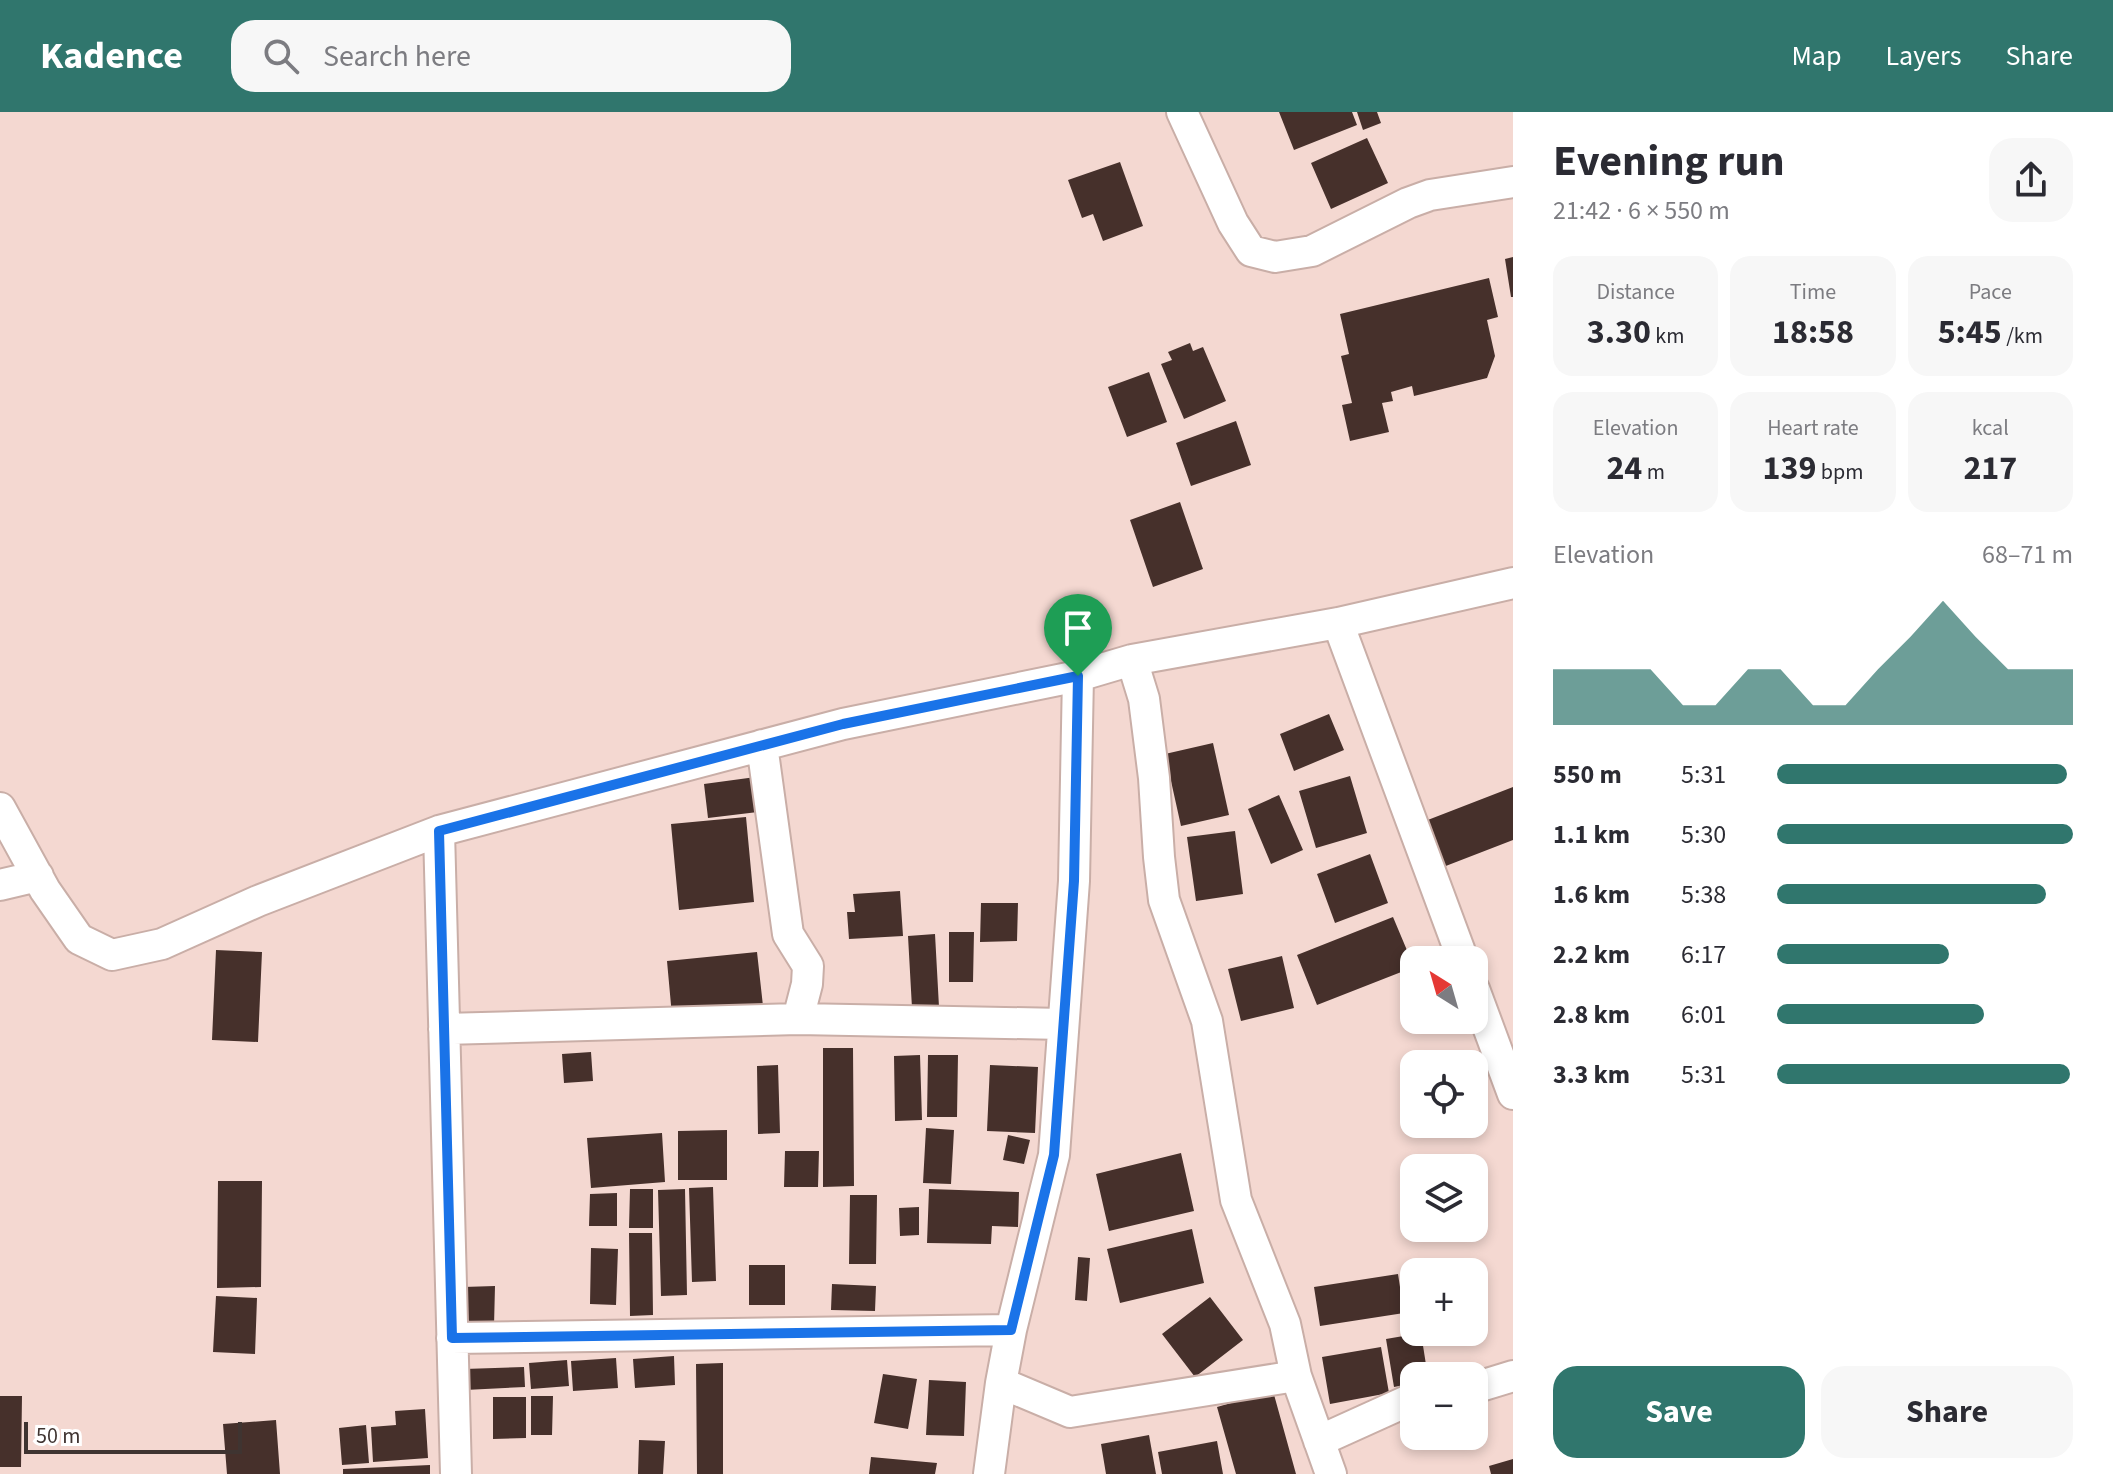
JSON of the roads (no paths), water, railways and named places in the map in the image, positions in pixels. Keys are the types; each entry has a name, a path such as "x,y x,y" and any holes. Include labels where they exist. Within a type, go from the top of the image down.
{"street":[{"path":"1182,112 1233,223 1251,251 1275,257 1312,251 1430,195 1513,182"},
{"path":"0,808 45,890 79,939 112,955 162,944 258,901 439,831 762,745 843,724 1078,676 1132,660 1338,623 1513,583"},
{"path":"1338,623 1458,946"},
{"path":"1132,660 1144,699 1164,900 1207,1021 1236,1200 1285,1324 1296,1376 1331,1474"},
{"path":"989,1474 1011,1330 1054,1155 1074,881 1078,676"},
{"path":"762,745 788,934 808,966 798,1019"},
{"path":"439,831 456,1474"},
{"path":"0,885 38,876"},
{"path":"444,1029 798,1019 1063,1024"},
{"path":"1488,1027 1513,1094"},
{"path":"452,1338 1011,1330"},
{"path":"1001,1383 1070,1412 1296,1376"},
{"path":"1488,1384 1513,1376"},
{"path":"1319,1441 1400,1404"}]}
